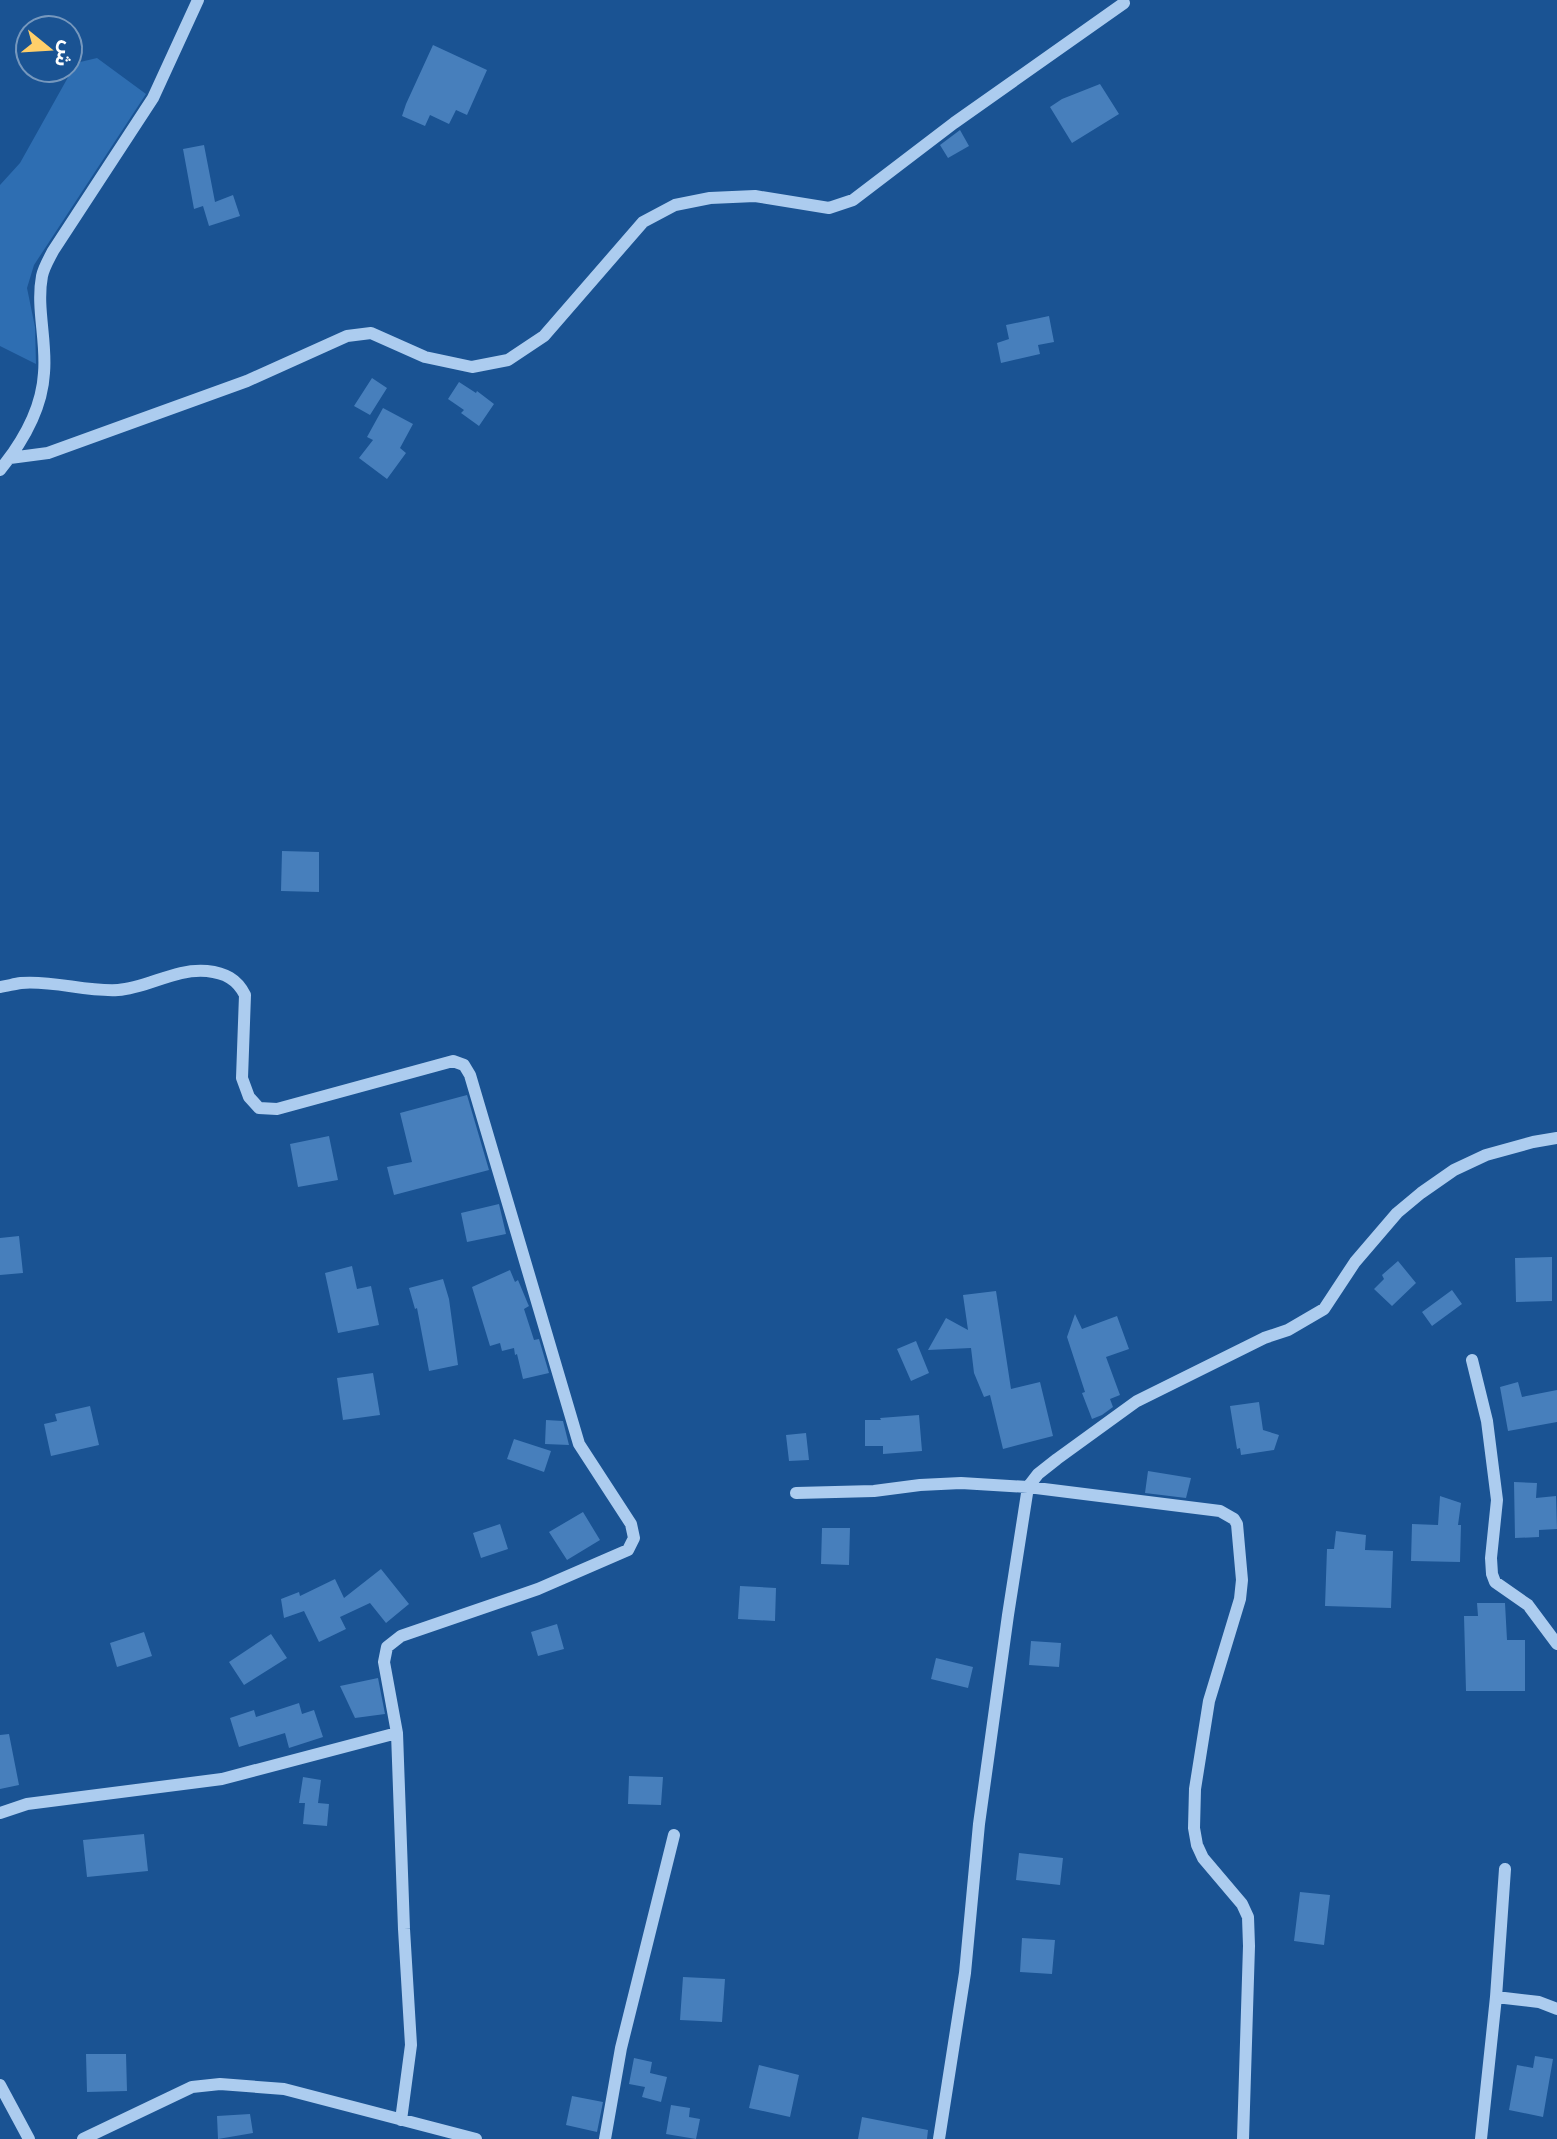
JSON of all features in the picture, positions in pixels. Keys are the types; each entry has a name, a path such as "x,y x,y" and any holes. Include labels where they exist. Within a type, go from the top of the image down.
{"street":[{"path":"0,470 25,433 37,405 44,374 40,296 43,273 53,251 153,98 198,0"},
{"path":"10,458 48,453 247,381 347,337 371,333 425,357 472,366 508,360 544,336 643,222 675,205 710,198 755,196 829,208 853,200 954,123 1124,3"},
{"path":"0,987 23,983 117,990 146,985 169,975 204,971 224,974 239,983 246,995 242,1078 248,1097 259,1108 277,1109 453,1061 464,1065 470,1075 579,1444 631,1524 634,1538 628,1550 538,1589 401,1636 387,1647 384,1662 397,1733 411,2045 401,2120"},
{"path":"939,2139 965,1973 979,1824 1028,1487 1038,1474 1057,1459 1137,1401 1264,1338 1288,1330 1324,1309 1355,1262 1388,1223 1422,1193 1454,1170 1486,1155 1557,1138"},
{"path":"1472,1360 1487,1421 1497,1500 1492,1574 1496,1582 1528,1605 1557,1644"},
{"path":"796,1493 874,1491 961,1483 1028,1487 1220,1511 1234,1518 1237,1524 1242,1580 1240,1599 1209,1701 1195,1789 1194,1828 1203,1858 1242,1904 1248,1917 1244,2139"},
{"path":"0,1813 27,1804 222,1779 397,1733"},
{"path":"605,2139 621,2049 674,1835"},
{"path":"1481,2139 1496,1997 1505,1869"},
{"path":"1496,1997 1539,2002 1557,2009"},
{"path":"83,2139 192,2087 220,2084 284,2089 476,2139"},
{"path":"0,2085 29,2139"}],"shaded area":[{"path":"97,58 146,94 34,265 27,288 35,327 36,364 0,346 0,185 20,163 64,84 84,84 84,61"}],"building":[{"path":"433,45 487,70 467,115 456,110 449,124 430,115 425,126 402,116"},
{"path":"1100,84 1119,114 1072,143 1050,107 1062,99"},
{"path":"960,130 969,146 948,158 940,145"},
{"path":"204,145 215,202 233,195 240,216 209,226 203,206 194,209 183,149"},
{"path":"1049,316 1054,342 1038,345 1040,354 1001,363 997,343 1009,339 1006,325"},
{"path":"372,378 387,388 370,415 354,406"},
{"path":"459,382 494,404 479,426 461,413 464,410 448,399"},
{"path":"383,408 413,424 400,448 406,453 387,479 359,458 373,440 367,437"},
{"path":"282,851 319,852 319,892 281,891"},
{"path":"467,1095 489,1170 394,1195 387,1167 412,1162 400,1113"},
{"path":"329,1136 338,1180 298,1187 290,1144"},
{"path":"499,1204 506,1234 467,1242 461,1213"},
{"path":"19,1236 23,1273 0,1275 0,1238"},
{"path":"1552,1257 1552,1301 1516,1302 1515,1258"},
{"path":"1398,1261 1416,1283 1392,1306 1374,1289 1384,1279 1382,1275"},
{"path":"352,1266 357,1289 371,1286 379,1325 338,1333 325,1273"},
{"path":"510,1270 515,1282 518,1280 529,1306 524,1309 534,1340 539,1339 549,1373 523,1379 514,1348 502,1351 500,1343 490,1346 472,1287"},
{"path":"443,1279 449,1299 458,1365 429,1371 417,1308 415,1309 409,1288"},
{"path":"1452,1290 1462,1304 1432,1326 1422,1312"},
{"path":"996,1291 1011,1389 1040,1382 1053,1436 1003,1449 990,1395 984,1397 974,1373 971,1348 928,1350 946,1318 968,1330 963,1295"},
{"path":"1075,1314 1082,1329 1117,1316 1129,1349 1106,1357 1120,1395 1110,1399 1113,1407 1092,1419 1067,1337"},
{"path":"916,1341 929,1373 911,1381 897,1349"},
{"path":"373,1373 380,1415 343,1420 337,1378"},
{"path":"1518,1382 1522,1397 1557,1390 1557,1422 1508,1431 1500,1387"},
{"path":"1259,1402 1263,1430 1279,1435 1274,1450 1241,1455 1240,1448 1237,1449 1230,1406"},
{"path":"90,1406 99,1445 51,1456 44,1424 57,1421 55,1414"},
{"path":"919,1415 922,1451 883,1454 883,1446 865,1446 865,1420"},
{"path":"546,1420 563,1421 569,1445 545,1444"},
{"path":"806,1433 809,1460 789,1461 786,1435"},
{"path":"514,1439 551,1451 544,1472 507,1459"},
{"path":"1148,1471 1191,1478 1186,1498 1145,1493"},
{"path":"1514,1482 1537,1483 1536,1498 1556,1496 1557,1529 1539,1530 1539,1537 1515,1538"},
{"path":"1440,1496 1461,1503 1458,1525 1461,1525 1460,1562 1411,1561 1412,1524 1438,1525"},
{"path":"583,1512 600,1540 567,1560 549,1532"},
{"path":"500,1524 508,1549 481,1558 473,1533"},
{"path":"822,1528 850,1528 849,1565 821,1564"},
{"path":"1336,1531 1366,1535 1365,1550 1393,1551 1391,1608 1325,1606 1327,1549 1334,1549"},
{"path":"381,1569 409,1604 386,1623 370,1603 340,1617 346,1629 319,1642 304,1611 284,1618 281,1599 299,1592 300,1596 335,1579 344,1598"},
{"path":"740,1586 776,1588 775,1621 738,1619"},
{"path":"1477,1603 1505,1603 1507,1640 1525,1640 1525,1691 1466,1691 1464,1616 1478,1616"},
{"path":"557,1624 564,1649 538,1656 531,1632"},
{"path":"144,1632 152,1656 117,1667 110,1643"},
{"path":"271,1634 287,1658 244,1685 229,1662"},
{"path":"1031,1641 1061,1643 1059,1667 1029,1665"},
{"path":"936,1658 973,1667 968,1688 931,1679"},
{"path":"378,1678 385,1714 355,1718 340,1686"},
{"path":"299,1703 302,1714 314,1710 323,1737 289,1748 285,1733 239,1747 230,1718 254,1710 256,1717"},
{"path":"9,1734 19,1785 0,1789 0,1735"},
{"path":"629,1776 663,1777 661,1805 628,1804"},
{"path":"303,1777 321,1780 318,1803 329,1804 327,1826 303,1824 305,1803 299,1803"},
{"path":"144,1834 148,1871 87,1877 83,1840"},
{"path":"1019,1853 1063,1858 1060,1885 1016,1880"},
{"path":"1300,1892 1330,1895 1324,1945 1294,1941"},
{"path":"1022,1938 1055,1940 1052,1974 1020,1972"},
{"path":"683,1977 725,1979 722,2022 680,2020"},
{"path":"86,2054 126,2054 127,2091 87,2092"},
{"path":"1535,2056 1553,2059 1543,2117 1509,2110 1517,2065 1533,2068"},
{"path":"634,2058 652,2062 650,2073 667,2077 661,2102 642,2097 645,2087 629,2084"},
{"path":"759,2065 799,2075 790,2117 749,2108"},
{"path":"572,2096 603,2102 597,2132 566,2125"},
{"path":"671,2105 690,2108 689,2117 700,2119 696,2139 666,2134"},
{"path":"250,2114 253,2133 218,2139 217,2116"},
{"path":"862,2117 928,2130 927,2139 858,2139"}]}
